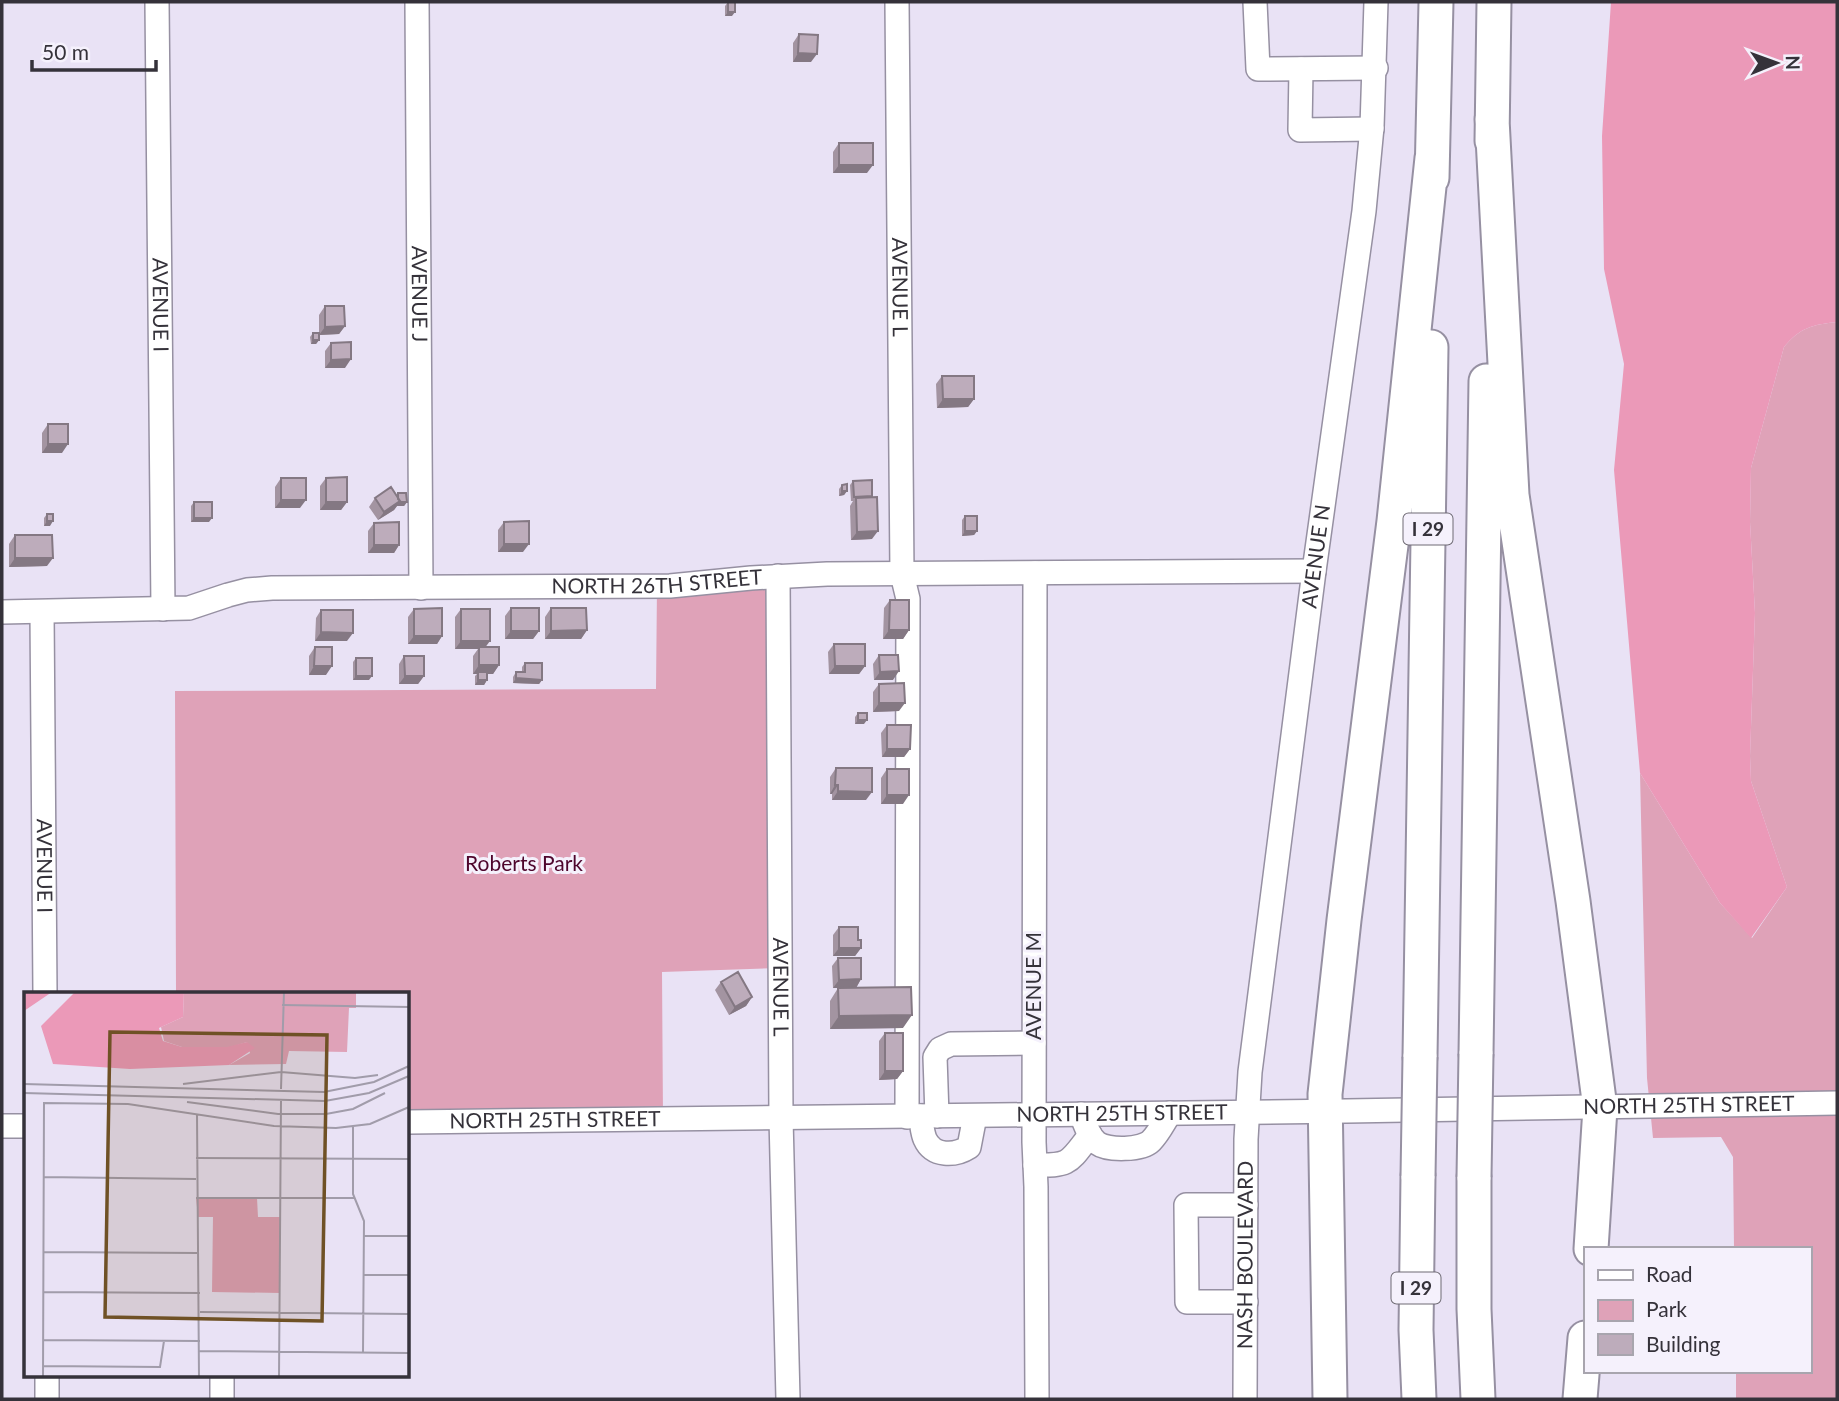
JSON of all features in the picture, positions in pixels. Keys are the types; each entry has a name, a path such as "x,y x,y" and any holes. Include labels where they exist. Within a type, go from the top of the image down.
{"highway":[{"name":"I 29","path":"1419,1399 1416,1330 1419,1057 1436,2"},
{"name":"I 29","path":"1478,1399 1474,1309 1474,1177 1494,2"},
{"path":"1492,119 1512,495 1575,914 1600,1108 1591,1247"},
{"path":"1330,1399 1324,1112 1345,906 1395,507 1432,158"},
{"path":"1580,1399 1584,1350"}],"street":[{"name":"AVENUE I","path":"157,2 163,610"},
{"name":"AVENUE J","path":"417,2 421,588"},
{"name":"AVENUE L","path":"897,2 902,574 908,599 921,1116"},
{"path":"1255,2 1258,69 1376,68"},
{"name":"AVENUE N","path":"1248,1112 1252,1055 1314,571 1364,211 1376,68 1376,2"},
{"path":"1301,69 1300,130 1372,130"},
{"name":"NORTH 26TH STREET","path":"2,612 189,608 247,590 670,586 778,576 1314,571"},
{"name":"AVENUE M","path":"1035,573 1034,1115 1037,1399"},
{"name":"AVENUE L","path":"778,576 781,1118 788,1399"},
{"name":"AVENUE I","path":"43,612 45,992"},
{"path":"975,1115 970,1147 958,1154 948,1154 931,1148 925,1138 921,1116 935,1057 940,1049 951,1044 1034,1043"},
{"name":"NORTH 25TH STREET","path":"410,1122 1324,1112 1837,1103"},
{"name":"NASH BOULEVARD","path":"1245,1399 1248,1112"},
{"path":"1081,1114 1090,1135 1097,1143 1106,1147 1143,1146 1152,1140 1170,1113"},
{"path":"2,1126 24,1126"},
{"path":"1035,1166 1059,1166 1070,1161 1090,1135"},
{"path":"1246,1205 1186,1205 1187,1302 1246,1302"},
{"path":"47,1376 47,1399"},
{"path":"222,1376 222,1399"}],"green space":[{"path":"1837,322 1837,1399 1736,1399 1736,1373 1811,1373 1811,1247 1734,1247 1733,1157 1721,1137 1653,1138 1647,1078 1640,773 1720,903 1752,938 1787,887 1751,781 1755,613 1750,522 1751,468 1784,347 1796,335 1821,324"},
{"name":"Roberts Park","path":"778,576 780,968 662,972 663,1119 410,1122 410,992 176,992 175,691 656,689 657,586"}],"shaded area":[{"path":"1611,2 1837,2 1837,322 1808,328 1784,347 1751,468 1750,522 1755,613 1751,781 1787,887 1751,938 1720,903 1640,773 1614,470 1624,364 1604,269 1602,136"}],"building":[{"path":"728,2 735,2 735,12 728,12"},
{"path":"799,34 818,35 817,54 798,53"},
{"path":"839,143 873,143 873,165 839,165"},
{"path":"325,306 344,306 345,326 325,327"},
{"path":"313,333 319,333 319,340 313,340"},
{"path":"351,342 351,359 331,360 331,343"},
{"path":"942,376 974,376 974,399 943,399"},
{"path":"48,424 68,424 68,444 48,444"},
{"path":"347,477 347,502 326,502 326,478"},
{"path":"281,478 306,478 306,500 281,500"},
{"path":"872,480 872,496 854,497 853,481"},
{"path":"847,484 847,491 842,491 842,485"},
{"path":"391,487 400,501 384,512 375,498"},
{"path":"398,493 406,493 407,502 399,502"},
{"path":"877,497 878,531 857,532 856,498"},
{"path":"194,502 212,502 212,518 194,518"},
{"path":"47,514 53,514 53,521 47,521"},
{"path":"965,516 977,516 977,531 965,531"},
{"path":"529,521 529,544 504,544 504,522"},
{"path":"399,522 399,545 374,545 374,523"},
{"path":"15,535 52,535 53,558 15,558"},
{"path":"890,600 909,600 909,630 889,630"},
{"path":"442,608 442,636 414,636 414,609"},
{"path":"511,608 539,608 539,631 511,631"},
{"path":"551,608 586,608 587,630 551,631"},
{"path":"461,609 490,609 490,641 461,641"},
{"path":"321,610 353,610 353,633 321,632"},
{"path":"834,644 865,644 865,666 835,666"},
{"path":"315,647 332,647 332,666 314,666"},
{"path":"479,647 499,647 499,665 479,665"},
{"path":"879,655 898,655 899,671 880,672"},
{"path":"404,656 424,656 424,676 405,676"},
{"path":"356,658 372,658 372,676 356,676"},
{"path":"525,663 542,663 542,680 516,678 516,672 525,672"},
{"path":"478,672 487,672 487,680 478,680"},
{"path":"904,683 905,703 879,703 879,684"},
{"path":"858,713 867,713 867,720 858,720"},
{"path":"887,725 911,725 910,749 887,749"},
{"path":"836,768 872,768 872,792 838,791 838,785 835,785"},
{"path":"887,769 909,769 909,795 887,795"},
{"path":"839,927 858,927 861,948 839,948"},
{"path":"838,958 861,958 861,979 839,980"},
{"path":"738,972 752,997 735,1007 721,982"},
{"path":"911,987 912,1015 839,1016 838,988"},
{"path":"885,1033 903,1033 903,1071 885,1071"}]}
